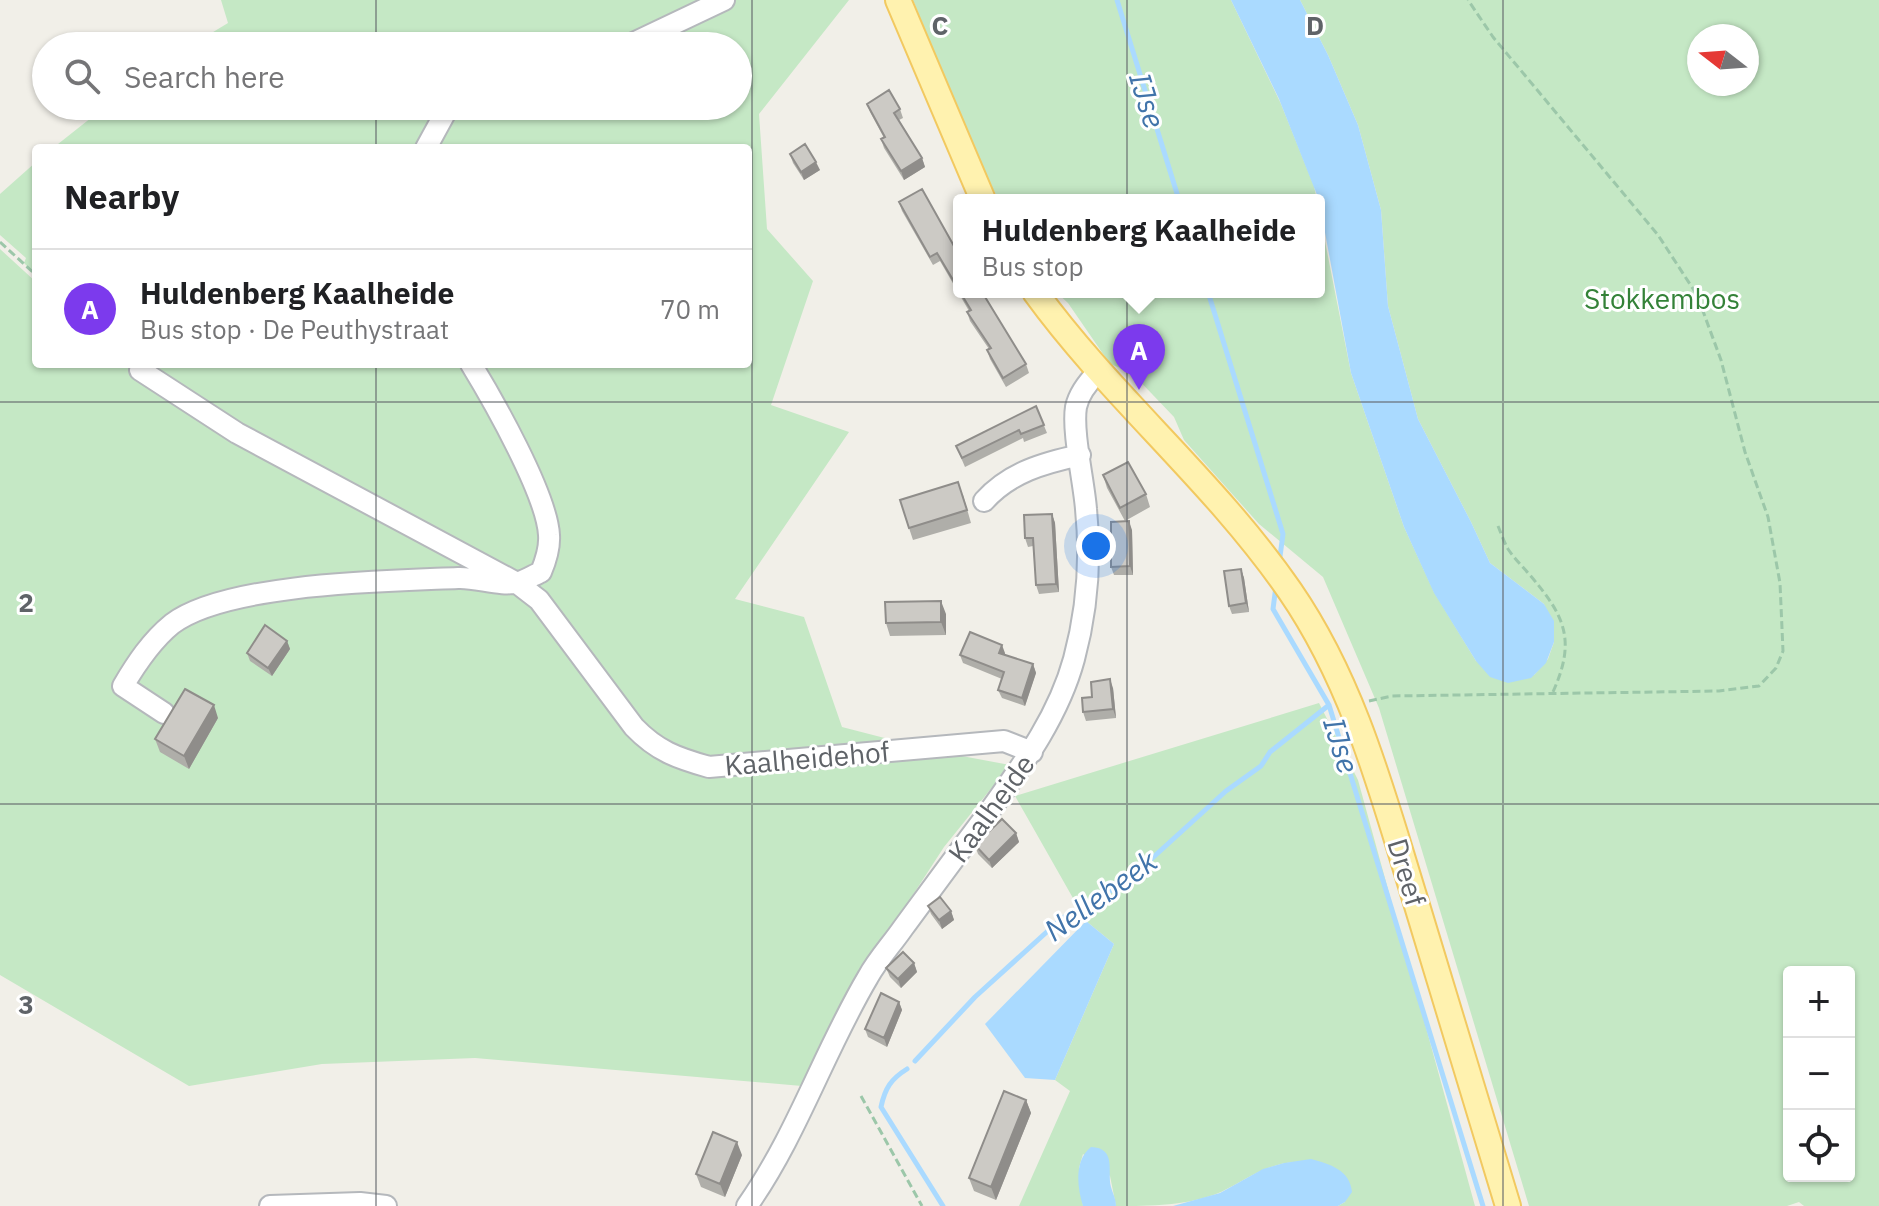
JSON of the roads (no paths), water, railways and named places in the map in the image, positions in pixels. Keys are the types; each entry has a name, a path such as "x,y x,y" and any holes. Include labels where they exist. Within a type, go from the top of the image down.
{"main road":[{"path":"898,0 980,194"},
{"name":"Dreef","path":"1039,298 1063,332 1098,372 1235,517 1290,592 1334,667 1353,706 1379,783 1508,1206"}],"street":[{"path":"657,32 724,0"},
{"path":"428,144 441,120"},
{"path":"164,713 123,686 152,644 172,624 198,609 242,597 296,589 465,577 517,583 541,572 547,557 549,535 539,495 473,368"},
{"name":"Kaalheidehof","path":"140,370 237,433 517,583 539,600 634,727 651,745 678,758 709,767 1004,741 1032,752"},
{"name":"Kaalheide","path":"747,1206 785,1144 828,1050 870,973 1032,752 1055,709 1069,673 1083,616 1088,577 1087,513 1076,407 1080,394 1098,372"},
{"path":"984,501 1015,475 1049,461 1080,455"},
{"path":"270,1206 360,1203 386,1206"}],"water":[{"path":"1231,0 1300,0 1328,55 1358,125 1381,210 1388,306 1418,419 1490,563 1544,604 1554,621 1554,642 1546,663 1531,678 1508,683 1490,677 1476,661 1434,593 1404,527 1351,373 1325,232 1325,194 1317,194 1279,99"},
{"path":"1086,921 1114,944 1055,1080 1025,1078 985,1024"},
{"path":"1091,1147 1105,1151 1108,1156 1116,1206 1083,1206 1078,1182 1079,1166"},
{"path":"1311,1159 1332,1166 1347,1178 1352,1192 1345,1202 1338,1206 1173,1206 1220,1193 1263,1169"}],"waterway":[{"name":"IJse","path":"1117,0 1177,194"},
{"name":"IJse","path":"1210,298 1283,534 1279,564"},
{"name":"IJse","path":"1276,586 1273,609 1329,705 1483,1206"},
{"name":"Nellebeek","path":"915,1061 975,997 1061,919 1126,882 1226,791 1261,766 1270,752 1329,705"},
{"name":"Nellebeek","path":"907,1069 890,1085 881,1107 943,1206"}],"place":[{"name":"Huldenberg Kaalheide","path":"1139,390"}],"park label":[{"name":"Stokkembos","path":"1662,298"}]}
